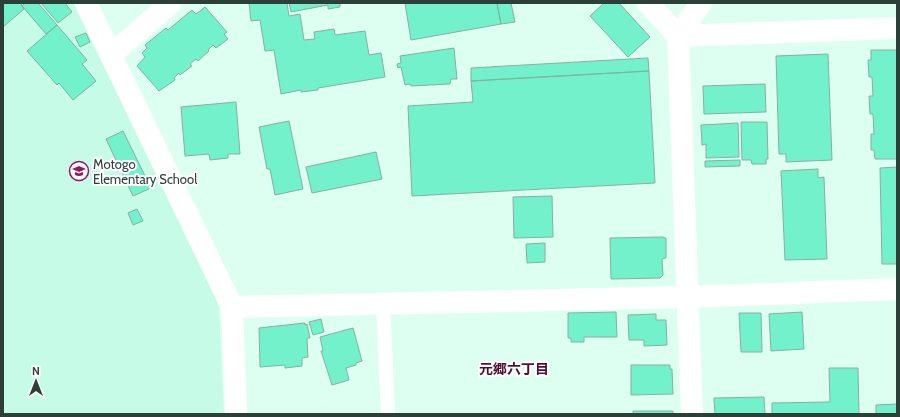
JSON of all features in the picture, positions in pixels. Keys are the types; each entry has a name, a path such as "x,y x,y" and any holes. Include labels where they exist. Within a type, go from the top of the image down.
{"street":[{"path":"86,3 112,54 232,307 236,414"},
{"path":"112,54 172,3"},
{"path":"648,3 678,36 897,28"},
{"path":"692,414 678,36 701,3"},
{"path":"232,307 688,297 897,289"}],"lane":[{"path":"383,303 388,414"}],"shaded area":[{"name":"Motogo Elementary School","path":"3,3 73,3 214,293 219,308 224,414 3,414"}],"building":[{"path":"3,3 23,3 21,5 24,9 3,27"},
{"path":"25,3 38,3 57,25 46,34 22,6"},
{"path":"41,3 65,3 72,12 58,23"},
{"path":"249,3 287,3 289,16 300,14 304,40 315,39 314,32 334,29 335,35 365,31 369,55 381,53 385,77 318,88 318,90 301,92 301,90 281,94 274,50 265,51 260,20 251,21"},
{"path":"289,3 340,3 340,7 328,9 328,5 291,12"},
{"path":"405,3 497,3 501,24 411,40"},
{"path":"497,3 511,3 515,22 501,24"},
{"path":"604,3 619,3 650,37 628,57 590,16"},
{"path":"205,7 227,32 224,34 228,39 216,48 213,45 198,61 196,59 190,64 192,66 180,75 179,73 174,78 175,80 159,91 137,66 145,57 142,53 147,48 145,45 166,28 168,30 192,10 196,14"},
{"path":"57,25 87,60 82,64 96,81 73,100 59,83 57,85 27,51"},
{"path":"86,33 90,42 80,47 75,37"},
{"path":"454,48 457,79 451,79 450,84 405,85 401,67 398,68 397,64 401,63 400,56"},
{"path":"871,50 897,50 897,159 875,159 874,150 871,150 871,134 874,134 873,114 870,114 869,96 873,96 872,77 869,77 868,60 871,60"},
{"path":"828,54 832,160 786,162 786,154 779,154 776,56"},
{"path":"648,58 649,71 471,81 471,68"},
{"path":"649,71 655,183 412,196 408,106 473,102 471,81"},
{"path":"765,84 766,112 704,114 703,86"},
{"path":"236,102 240,154 228,154 228,158 210,160 209,154 185,156 181,107"},
{"path":"289,121 303,189 275,195 270,169 267,169 259,127"},
{"path":"741,122 767,122 768,159 766,159 766,164 752,164 751,160 742,160"},
{"path":"738,123 739,157 706,158 706,144 702,145 701,125"},
{"path":"123,131 151,188 133,196 106,139"},
{"path":"376,152 382,179 312,193 306,167"},
{"path":"740,160 740,166 705,167 705,161"},
{"path":"897,167 897,264 882,264 880,168"},
{"path":"818,169 818,178 824,177 827,259 785,260 781,171"},
{"path":"552,196 553,237 514,238 513,197"},
{"path":"137,209 143,221 133,225 128,213"},
{"path":"610,238 666,238 666,258 662,259 663,275 660,278 611,279"},
{"path":"545,243 545,262 527,263 526,244"},
{"path":"616,312 617,337 584,337 584,342 571,342 571,338 568,338 568,313"},
{"path":"802,312 804,349 771,351 769,314"},
{"path":"739,313 761,313 762,352 741,352"},
{"path":"656,314 656,320 666,320 667,345 644,346 644,340 629,340 628,315"},
{"path":"321,319 324,332 313,335 309,322"},
{"path":"305,323 305,325 307,324 310,338 307,338 308,357 302,358 302,366 285,368 285,365 260,367 259,328"},
{"path":"353,328 362,361 356,363 356,365 346,368 349,380 332,385 321,351 323,351 320,337"},
{"path":"631,365 670,365 670,369 672,369 673,394 631,395"},
{"path":"829,368 858,368 859,414 772,414 772,403 830,402"},
{"path":"764,397 765,414 715,414 714,398"},
{"path":"897,404 897,414 876,414 876,405"},
{"path":"633,411 673,411 673,414 633,414"}],"place":[{"name":"Motogo Elementary School","path":"79,171"}],"district":[{"name":"元郷六丁目","path":"514,369"}]}
